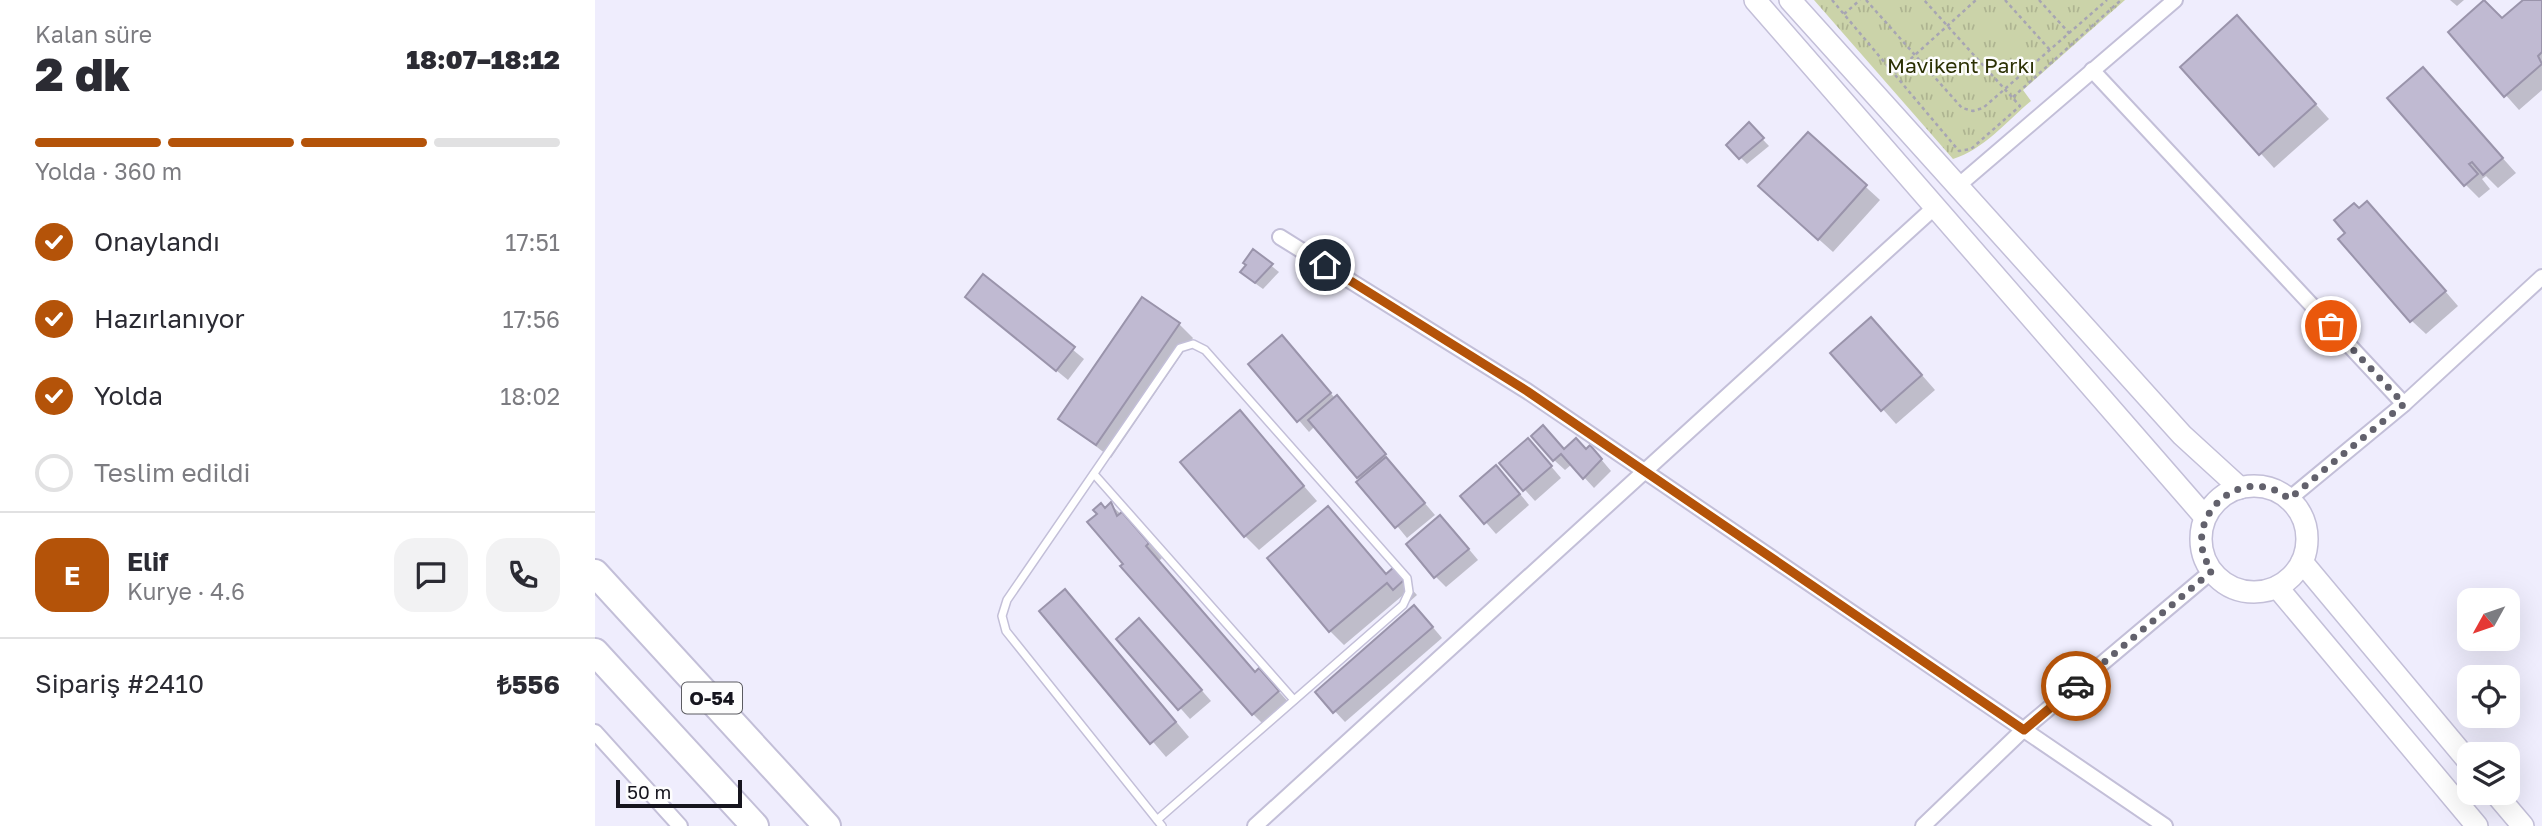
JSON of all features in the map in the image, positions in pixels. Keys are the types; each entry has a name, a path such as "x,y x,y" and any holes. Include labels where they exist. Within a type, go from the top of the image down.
{"highway":[{"name":"O-54","path":"595,573 827,826"},
{"name":"O-54","path":"595,652 755,826"}],"main road":[{"path":"1755,0 2205,517"},
{"path":"1790,0 2182,435 2240,488"},
{"path":"2265,487 2289,499 2304,520 2308,537 2302,562 2287,582 2255,592 2238,590 2222,582 2212,571 2202,552 2201,535 2205,517 2215,502 2240,488 2265,487"},
{"path":"2302,562 2457,748"},
{"path":"2277,587 2477,826"},
{"path":"2505,805 2523,826"}],"street":[{"path":"1959,186 2175,0"},
{"path":"2092,70 2404,404"},
{"path":"1255,826 1936,206"},
{"path":"1280,237 1527,391 2165,826"},
{"path":"2289,499 2404,404 2542,277"},
{"path":"1923,826 2024,730 2212,571"},
{"path":"595,732 680,826"}],"lane":[{"path":"1193,344 1205,350 1407,578 1409,585 1408,597 1403,605 1160,823 1003,624 1003,610 1007,600 1094,474 1180,348 1193,344"},
{"path":"1094,474 1294,700"}],"path":[{"path":"1832,0 1959,151 1971,149 2021,106 1924,0"},
{"path":"1844,14 1860,0"},
{"path":"1866,0 1962,108 1973,111 1983,108 2006,89 2107,0"},
{"path":"1895,72 1976,0"},
{"path":"2005,0 2051,50"},
{"path":"2039,0 2070,34"},
{"path":"2013,97 2121,0"}],"green space":[{"name":"Mavikent Parkı","path":"1814,0 2125,0 2023,90 2031,101 1985,142 1953,159"}],"building":[{"path":"2484,0 2502,18 2523,0 2542,0 2542,52 2538,56 2542,64 2504,97 2448,32"},
{"path":"2237,15 2316,104 2259,155 2180,67"},
{"path":"2423,67 2503,158 2483,175 2472,162 2469,164 2478,174 2464,186 2387,98"},
{"path":"1749,122 1764,138 1739,159 1726,145"},
{"path":"1808,132 1867,185 1818,240 1758,186"},
{"path":"2367,201 2446,291 2410,322 2338,239 2345,233 2334,220 2354,203 2359,208"},
{"path":"1253,249 1273,264 1255,283 1240,272"},
{"path":"983,274 1075,347 1056,371 965,297"},
{"path":"1142,297 1180,323 1096,445 1058,419"},
{"path":"1871,317 1922,375 1881,411 1830,353"},
{"path":"1282,335 1331,393 1297,422 1248,364"},
{"path":"1337,395 1386,454 1357,478 1308,420"},
{"path":"1240,410 1304,486 1244,537 1180,462"},
{"path":"1543,425 1564,449 1576,438 1586,449 1590,445 1602,459 1583,479 1561,454 1553,461 1531,436"},
{"path":"1528,438 1552,466 1523,491 1499,463"},
{"path":"1386,457 1425,503 1395,528 1356,482"},
{"path":"1496,465 1520,494 1484,524 1460,496"},
{"path":"1111,502 1117,516 1122,512 1149,543 1146,546 1255,672 1259,668 1279,691 1252,715 1120,566 1123,564 1087,522 1097,514 1093,510 1101,503 1105,508"},
{"path":"1328,506 1386,574 1394,567 1404,580 1393,590 1387,583 1329,632 1267,558"},
{"path":"1440,515 1469,549 1434,578 1406,544"},
{"path":"1065,589 1176,722 1150,744 1039,611"},
{"path":"1414,605 1433,627 1333,713 1315,692"},
{"path":"1139,618 1202,690 1178,710 1116,639"}],"way so far":[{"path":"2076,686 2212,571 2202,552 2201,535 2205,517 2215,502 2229,491 2246,486 2265,487 2289,499 2404,404 2331,326"}],"route":[{"path":"1325,265 1527,391 2024,730 2076,686"}]}
